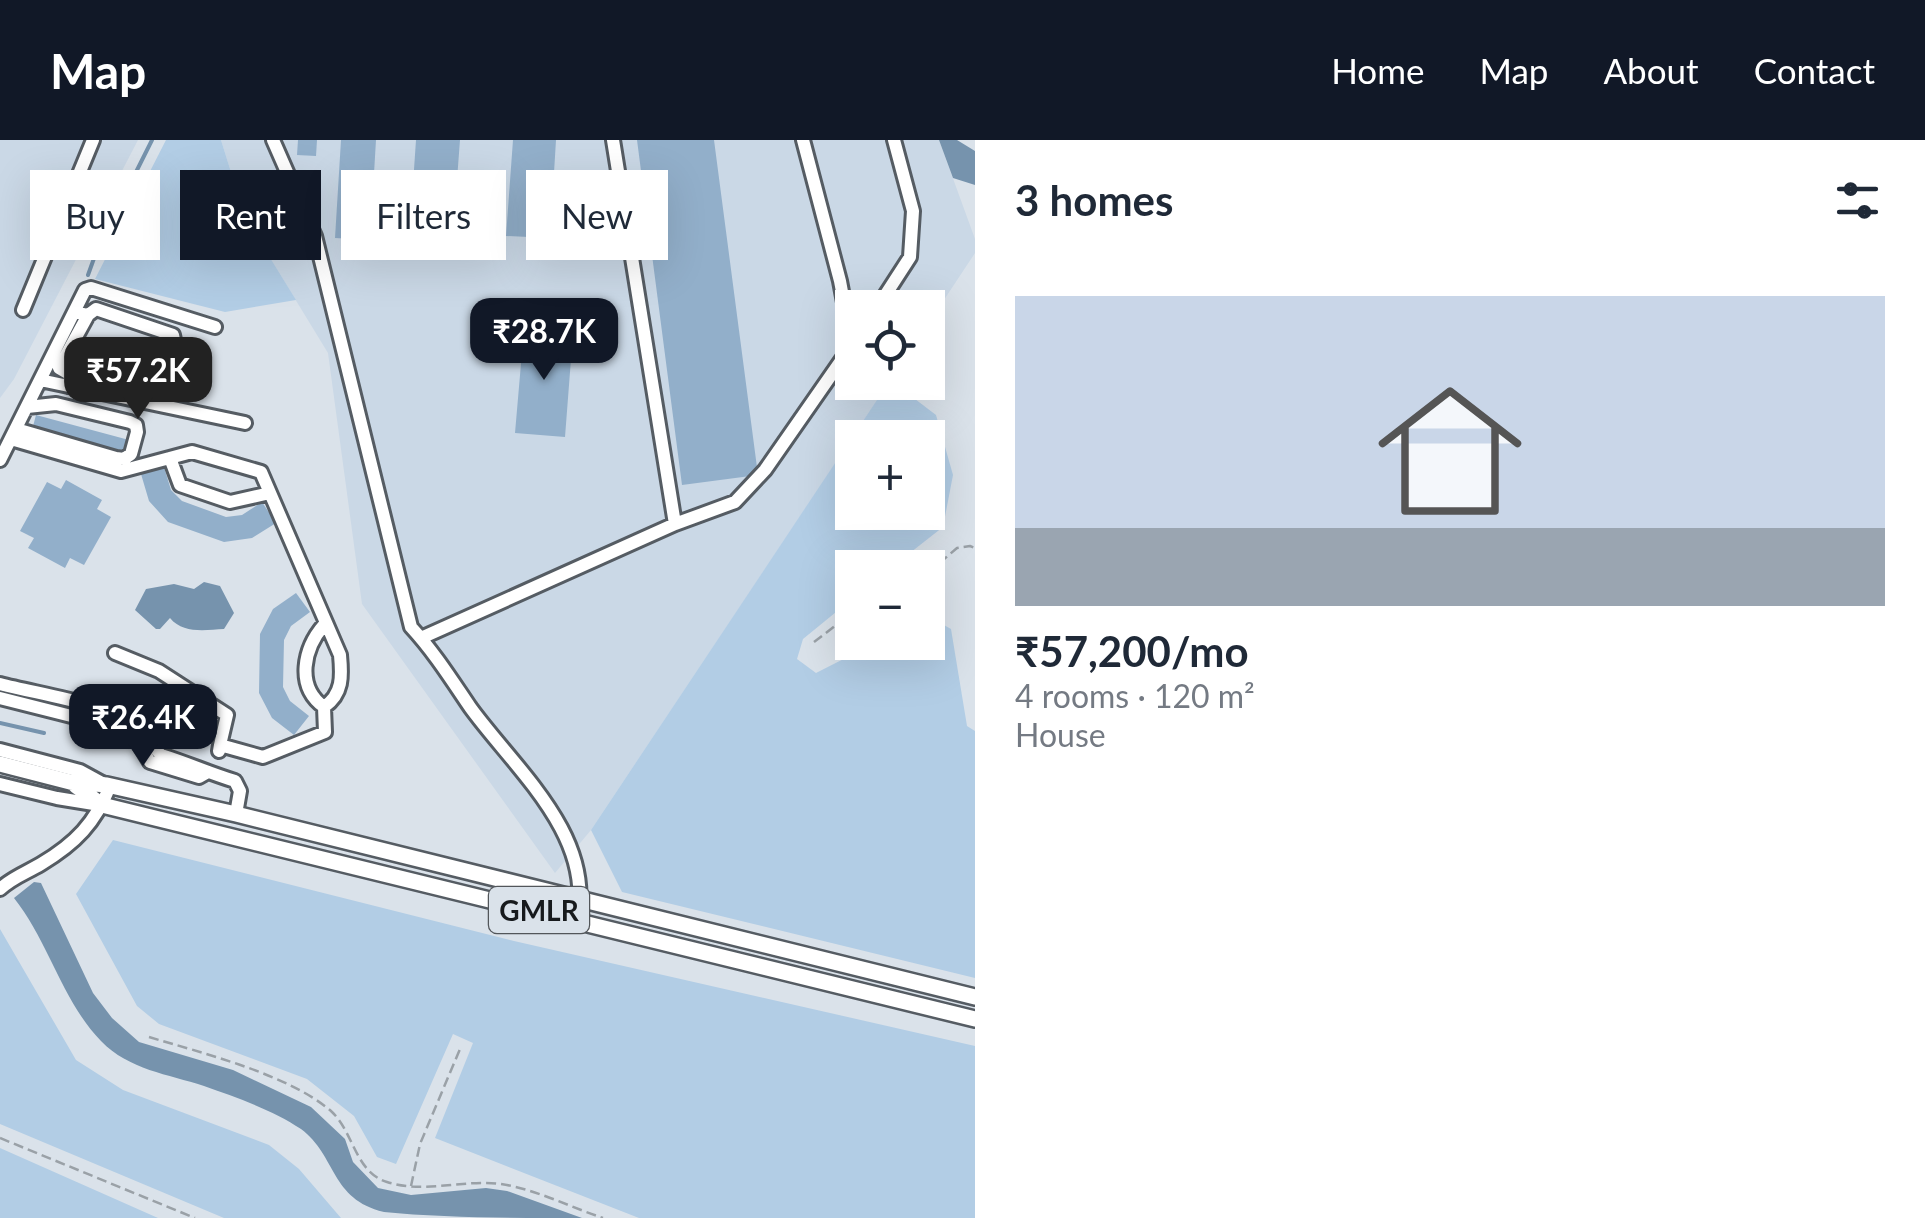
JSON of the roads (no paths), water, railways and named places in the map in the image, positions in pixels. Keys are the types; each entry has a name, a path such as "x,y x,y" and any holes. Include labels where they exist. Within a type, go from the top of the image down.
{"main road":[{"path":"0,764 29,764 63,776"},
{"name":"GMLR","path":"63,776 236,814 975,997"},
{"name":"GMLR","path":"63,776 102,805 975,1019"}],"street":[{"path":"23,310 93,140"},
{"path":"272,140 314,236 412,627 550,810 570,846 581,900 577,919"},
{"path":"614,140 675,524"},
{"path":"803,140 842,290"},
{"path":"889,290 910,257 913,210 894,140"},
{"path":"70,380 60,368 81,314 85,290 91,288 216,327"},
{"path":"0,460 32,406 40,380 81,314 96,309 173,335 166,390 145,396"},
{"path":"421,638 675,524 735,502 765,470 835,369"},
{"path":"40,380 70,380 245,423"},
{"path":"18,434 116,458 124,459 131,454 137,432 136,425 130,422 72,406 32,406"},
{"path":"18,434 122,471 192,452 261,472 324,625 334,636 340,687 334,700 324,707"},
{"path":"170,458 180,486 230,502 270,493"},
{"path":"219,748 263,758 326,732 324,707 306,685 306,654 310,641 324,625"},
{"path":"115,653 159,671 227,715 219,748 222,762 212,774"},
{"path":"0,684 117,721 138,732 152,756 239,785 236,814"},
{"path":"0,698 117,721"},
{"path":"0,750 29,764"},
{"path":"0,784 102,805"},
{"path":"0,890 86,831 109,786"}],"waterway":[{"path":"88,275 152,140"},
{"path":"0,723 44,733"}]}
